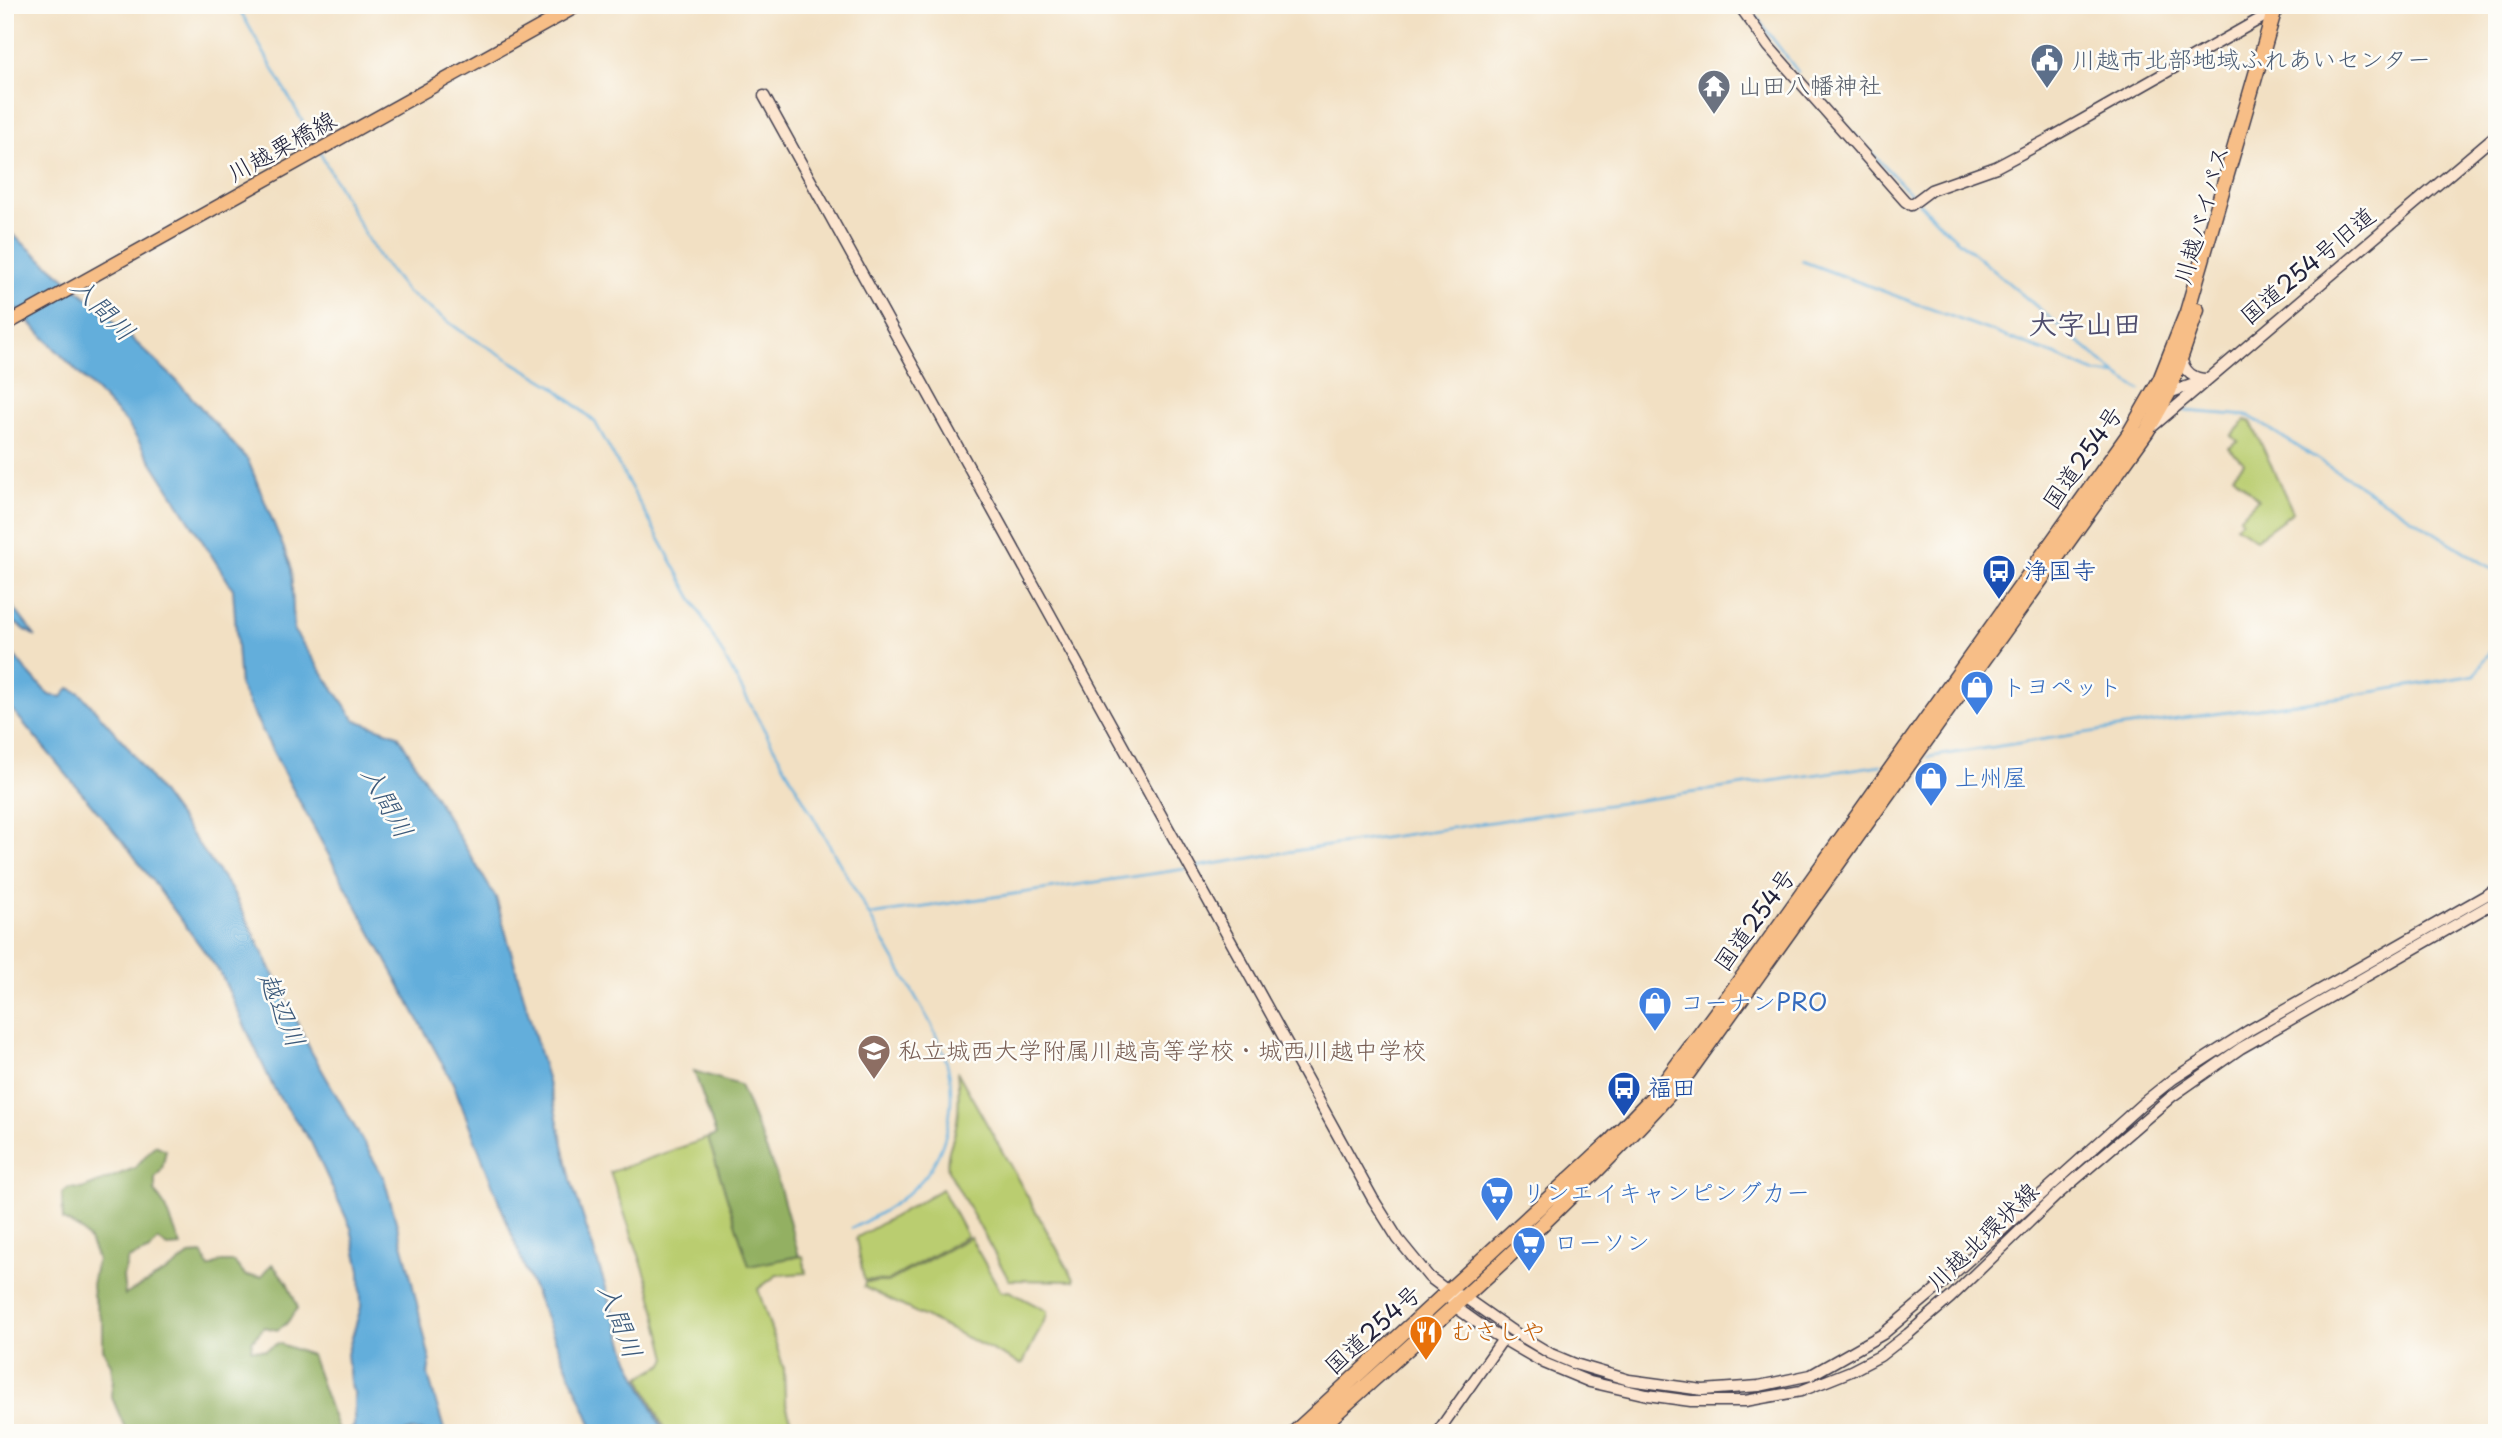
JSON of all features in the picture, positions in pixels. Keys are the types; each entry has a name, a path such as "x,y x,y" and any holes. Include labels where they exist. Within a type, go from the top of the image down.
{"highway":[{"name":"川越バイパス","path":"2147,432 2168,394 2229,207 2278,7"},
{"name":"川越バイパス","path":"2150,399 2170,357 2200,274 2278,7"},
{"name":"国道254号","path":"1294,1433 1456,1298 1655,1095 1869,800 2121,445 2150,399"},
{"name":"国道254号","path":"1314,1433 1634,1134 1688,1073 2147,432"}],"main road":[{"name":"川越栗橋線","path":"5,325 579,5"}],"street":[{"path":"1739,5 1777,57 1911,205 1944,184 1996,167 2278,7"},
{"path":"764,96 1373,1199 1429,1277 1456,1298"},
{"name":"国道254号旧道","path":"2147,432 2497,134"},
{"path":"2181,357 2190,374 2199,379 2207,379"},
{"path":"2150,399 2207,379"},
{"name":"川越北環状線","path":"1456,1298 1551,1354 1629,1380 1703,1390 1759,1387 1811,1375 1859,1350 1899,1321 2060,1176 2173,1079 2248,1031 2497,889"},
{"name":"川越北環状線","path":"1456,1298 1503,1339 1544,1363 1590,1382 1647,1395 1691,1401 1745,1401 1801,1391 1880,1356 1928,1318 2057,1195 2171,1097 2241,1048 2497,901"},
{"path":"1437,1433 1503,1339"}],"green space":[{"path":"2246,420 2251,422 2293,512 2256,539 2236,526 2242,520 2239,518 2258,499 2233,475 2244,463 2229,448 2238,442 2231,436"},
{"path":"694,1071 740,1085 776,1174 799,1256 749,1266 708,1138 716,1135"},
{"path":"957,1071 1074,1281 1009,1280 948,1170 948,1153 958,1113"},
{"path":"708,1138 749,1265 803,1256 806,1273 777,1275 758,1289 784,1369 785,1400 794,1433 666,1433 640,1377 664,1364 667,1358 648,1281 610,1172"},
{"path":"155,1145 166,1150 162,1169 155,1178 155,1192 166,1208 181,1246 168,1247 158,1240 150,1250 128,1259 123,1277 125,1295 174,1267 189,1255 203,1254 209,1268 220,1262 234,1262 246,1276 261,1277 272,1264 287,1282 298,1308 286,1324 277,1330 264,1327 252,1341 251,1349 266,1350 278,1343 311,1355 339,1433 124,1433 125,1428 111,1395 111,1365 103,1349 103,1325 93,1295 97,1259 89,1240 80,1229 63,1220 62,1193 69,1188 82,1189 135,1168"},
{"path":"942,1189 967,1236 887,1281 864,1280 856,1238"},
{"path":"970,1237 1001,1292 1009,1291 1047,1311 1023,1363 1020,1364 864,1287 865,1282 888,1282"}],"water":[{"name":"入間川","path":"5,228 97,306 176,380 248,460 291,566 294,631 355,720 398,735 496,898 553,1100 571,1180 629,1359 664,1433 595,1433 526,1271 453,1083 240,687 233,589 127,423 5,297"},
{"path":"5,596 36,637 7,618 5,622"},
{"name":"越辺川","path":"5,635 7,646 49,695 62,697 69,688 80,693 127,746 233,892 311,1051 384,1178 408,1265 430,1360 428,1375 445,1433 347,1433 354,1426 354,1392 351,1389 347,1354 361,1307 360,1271 351,1228 311,1142 274,1089 221,974 128,848 5,701"}],"waterway":[{"path":"237,5 317,147"},
{"path":"1747,5 1798,72"},
{"path":"1844,124 1915,198"},
{"path":"320,153 367,238 407,292 461,331 553,386 595,422 777,753 931,1024 944,1056 951,1093 943,1143 927,1173 909,1193 886,1210 852,1228"},
{"path":"1919,203 1948,232 2119,376 2140,390"},
{"path":"1802,261 2055,355 2096,373 2117,375"},
{"path":"2185,411 2249,416 2497,572"},
{"path":"1928,757 2475,675 2497,640"},
{"path":"1195,867 1881,765"},
{"path":"870,915 1185,869"}],"place":[{"name":"川越市北部地域ふれあいセンター","path":"2047,90"},
{"name":"山田八幡神社","path":"1714,116"},
{"name":"浄国寺","path":"1999,601"},
{"name":"トヨペット","path":"1977,717"},
{"name":"上州屋","path":"1931,808"},
{"name":"コーナンPRO","path":"1655,1033"},
{"name":"私立城西大学附属川越高等学校・城西川越中学校","path":"874,1081"},
{"name":"福田","path":"1624,1118"},
{"name":"リンエイキャンピングカー","path":"1497,1223"},
{"name":"ローソン","path":"1529,1273"},
{"name":"むさしや","path":"1426,1362"}],"district":[{"name":"大字山田","path":"2085,324"}]}
